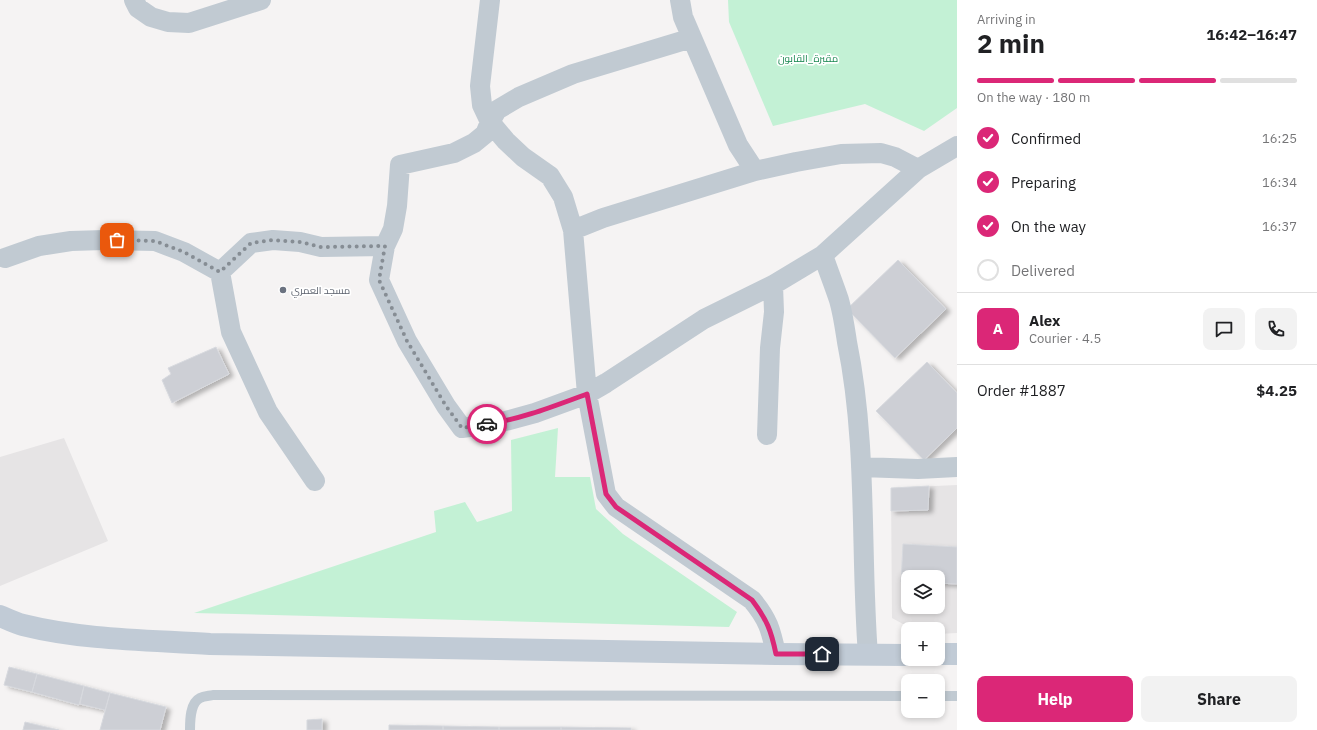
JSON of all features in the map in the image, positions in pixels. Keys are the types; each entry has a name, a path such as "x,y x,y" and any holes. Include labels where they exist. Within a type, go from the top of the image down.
{"main road":[{"path":"0,616 22,625 73,634 210,644 776,654 901,654"},
{"path":"945,654 957,654"}],"street":[{"path":"134,0 138,8 151,17 168,22 190,23 261,0"},
{"path":"490,0 480,86 482,105 490,122 506,141 523,157 550,176 563,197 573,230 587,394 606,494 616,507 752,600 764,614 771,630 776,654"},
{"path":"680,0 683,17 738,145 755,171"},
{"path":"692,38 573,74 525,94 498,110 490,122 485,134 474,143 454,153 400,166 398,206 393,229 385,246 379,280 407,341 446,406 462,428 498,423 535,413 587,394 704,318 773,285 823,255 918,169 957,146"},
{"path":"573,230 603,218 755,171 841,154 881,153 895,157 918,169"},
{"path":"220,272 251,243 273,240 300,242 321,247 385,246"},
{"path":"5,258 39,246 71,241 155,241 184,252 220,272"},
{"path":"823,255 839,301 851,360 857,408 861,467 868,655"},
{"path":"220,272 231,332 268,412 315,481"},
{"path":"767,435 770,348 774,312 773,285"},
{"path":"861,467 918,469 957,468"}],"lane":[{"path":"190,730 190,716 196,700 213,695 901,696"},
{"path":"945,696 957,696"}],"shaded area":[{"path":"64,438 108,541 0,586 0,457"},
{"path":"957,485 957,633 945,634 945,622 901,623 892,618 891,488"}],"green space":[{"name":"مقبرة_القابون","path":"728,0 957,0 957,108 924,131 865,104 773,126 729,22"},
{"path":"558,428 555,477 590,477 596,509 623,534 737,612 729,627 194,613 436,532 434,511 465,502 477,522 512,511 511,440"}],"building":[{"path":"898,260 946,309 895,358 847,309"},
{"path":"216,347 229,374 172,403 162,380 171,374 168,368"},
{"path":"927,362 957,393 957,428 924,460 876,411"},
{"path":"929,486 928,510 891,511 891,488"},
{"path":"903,544 957,547 957,584 945,583 945,570 902,570"},
{"path":"9,667 37,674 32,692 4,685"},
{"path":"37,674 84,686 79,705 32,692"},
{"path":"84,686 110,693 105,710 80,704"},
{"path":"110,693 166,707 160,730 100,730"},
{"path":"322,719 322,730 307,730 307,720"},
{"path":"25,722 59,730 23,730"},
{"path":"389,725 443,726 443,730 389,730"},
{"path":"443,726 499,727 499,730 443,730"},
{"path":"499,727 561,727 561,730 499,730"},
{"path":"561,727 631,728 631,730 561,730"}],"way so far":[{"path":"117,240 155,241 184,252 220,272 251,243 273,240 300,242 321,247 385,246 379,280 407,341 446,406 462,428 487,424"}],"place":[{"name":"مسجد العمري","path":"283,290"}],"route":[{"path":"487,424 498,423 535,413 587,394 606,494 616,507 752,600 764,614 771,630 776,654 822,654"}]}
